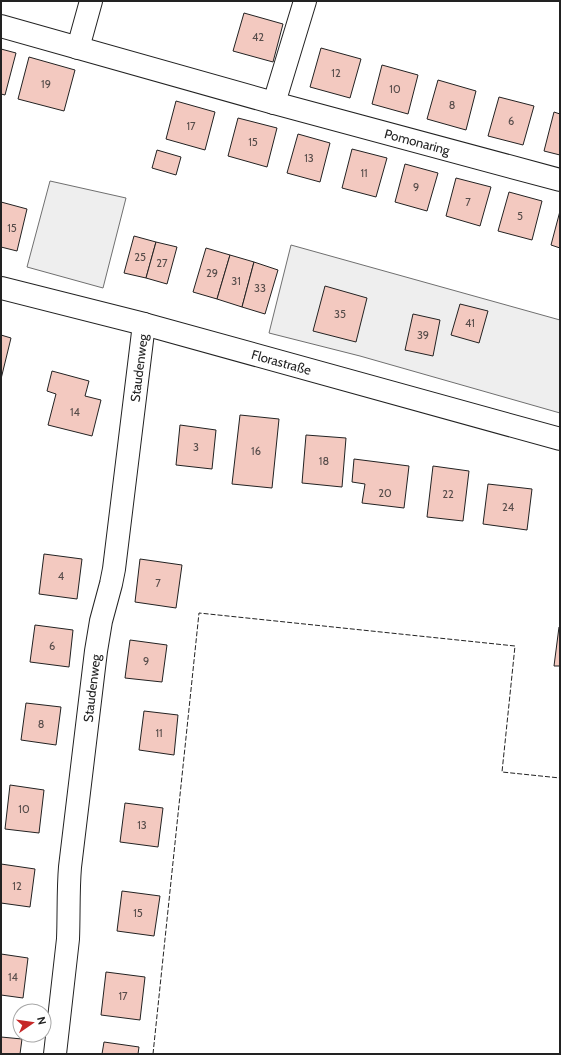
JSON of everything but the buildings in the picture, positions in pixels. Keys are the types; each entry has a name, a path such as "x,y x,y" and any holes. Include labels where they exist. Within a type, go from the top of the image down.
{"street":[{"path":"78,48 91,1"},
{"path":"274,103 305,1"},
{"name":"Pomonaring","path":"1,26 274,103 560,180"},
{"name":"Florastraße","path":"1,288 144,324 560,439"},
{"name":"Staudenweg","path":"55,1054 68,939 68,889 70,867 95,659 101,621 110,591 114,569 144,324"}],"shaded area":[{"path":"50,181 126,198 103,288 27,267"},
{"path":"291,245 560,320 560,413 360,356 269,333"}],"fence":[{"path":"153,1054 199,613 515,646 502,772 560,778"}]}
